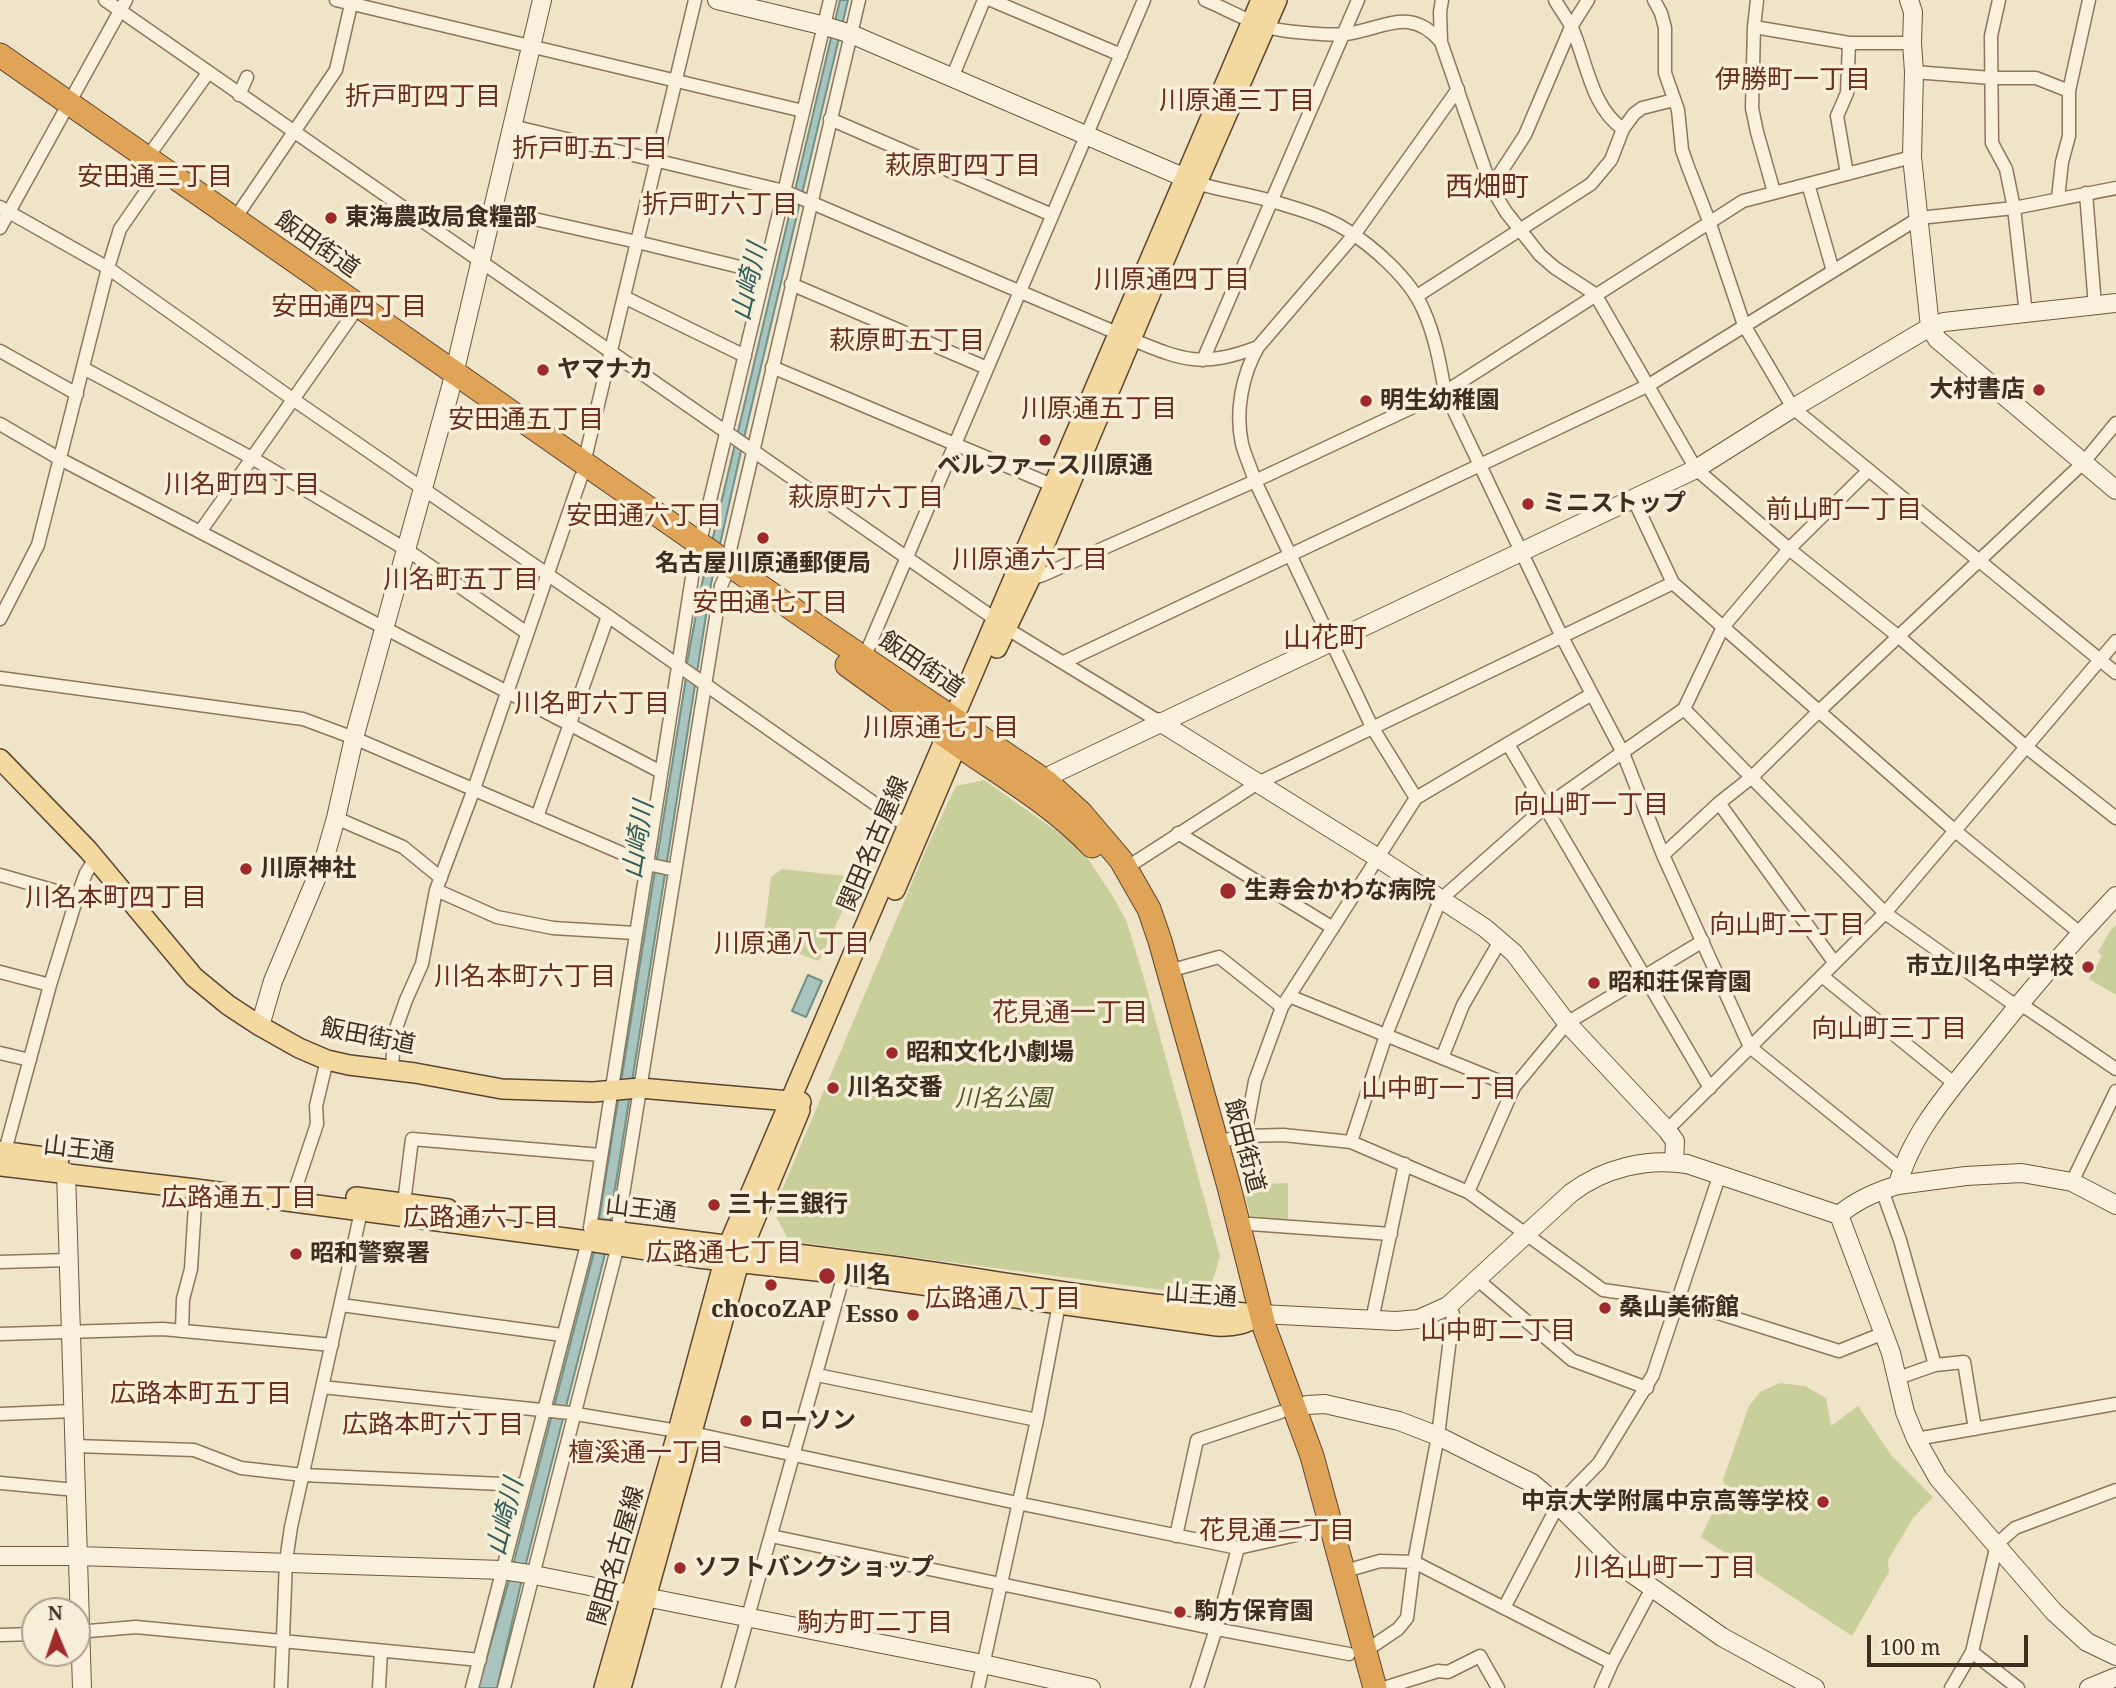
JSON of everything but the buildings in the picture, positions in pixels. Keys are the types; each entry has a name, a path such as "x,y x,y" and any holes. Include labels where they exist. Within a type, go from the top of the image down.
{"highway":[{"name":"飯田街道","path":"0,55 65,109 351,317 452,379"},
{"name":"飯田街道","path":"0,73 65,109"},
{"name":"飯田街道","path":"151,169 234,220 452,379 699,552 864,658 955,731"},
{"name":"飯田街道","path":"723,568 1041,790 1081,813 1126,868 1149,909 1169,971 1239,1226 1252,1317"},
{"name":"飯田街道","path":"1041,790 1103,858 1119,881 1140,921 1252,1317 1288,1411 1318,1531 1356,1653 1375,1688"},
{"name":"飯田街道","path":"1288,1411 1312,1457 1342,1572 1361,1688"}],"main road":[{"name":"関田名古屋線","path":"1259,23 1261,0"},
{"name":"関田名古屋線","path":"621,1688 639,1596 733,1254 908,827 955,731 1259,23 1277,0"},
{"name":"関田名古屋線","path":"1001,623 1030,579 1060,488"},
{"name":"関田名古屋線","path":"796,1102 920,835 955,731"},
{"name":"飯田街道","path":"0,760 95,859 194,977 228,1005 297,1048 327,1060 502,1089 593,1092 638,1088 796,1102"},
{"name":"山王通","path":"2,1156 66,1172 196,1189 363,1204 733,1254 844,1274 1217,1326 1234,1327 1252,1317"},
{"name":"山王通","path":"2,1156 295,1190 363,1204 404,1203 590,1235"},
{"name":"山王通","path":"733,1254 889,1266 1252,1317"},
{"name":"関田名古屋線","path":"604,1688 639,1596"}],"street":[{"path":"105,0 123,6 239,95 1001,623 1378,858 1485,928 1514,953 1567,1023 1667,1130 1675,1140 1674,1162"},
{"path":"337,0 803,111"},
{"path":"260,1026 274,981 324,860 336,818 354,738 452,379 542,0"},
{"path":"392,1070 394,1034 422,964 438,884 474,789 582,470 695,0"},
{"path":"717,0 851,34 1191,180 1314,215 1346,229 1387,261 1417,296 1424,310 1436,348 1445,392 1562,637 1623,753 1663,855 1750,1047 1894,1181"},
{"path":"472,1688 590,1235 635,933 699,552 830,0"},
{"path":"504,1688 616,1238 723,568 859,0"},
{"path":"952,78 984,0"},
{"path":"990,0 1121,55"},
{"path":"864,658 1144,0"},
{"path":"1205,0 1276,29 1343,34 1409,22 1423,25 1441,42"},
{"path":"1203,360 1358,0"},
{"path":"1442,0 1441,42 1491,187 1506,212 1539,255 1595,294 1696,469 1789,549 1899,636 2025,746 2116,818"},
{"path":"1555,0 1571,27 1599,102 1623,129"},
{"path":"1491,187 1525,135 1571,27 1588,0"},
{"path":"1654,0 1665,27 1665,73 1680,118 1682,150 1744,325 1793,408 2116,674"},
{"path":"1757,0 1752,108 1774,192"},
{"path":"1909,0 1913,12 1912,157 1930,327 1937,339 2116,490"},
{"path":"1998,0 1991,36 1992,143 2006,169 2014,208 2026,313"},
{"path":"2058,198 2062,162 2069,136 2069,91 2089,0"},
{"path":"234,220 336,70 352,2"},
{"path":"0,228 4,209 123,6"},
{"path":"1754,27 1849,43 1912,43"},
{"path":"1847,174 1837,116 1847,93 1849,43"},
{"path":"1914,72 1992,78 2036,78 2069,91"},
{"path":"1,613 38,545 120,229 151,169 208,73"},
{"path":"239,95 247,77"},
{"path":"1416,799 1372,727 1255,481 1243,445 1240,419 1244,381 1258,347 1354,235 1458,89"},
{"path":"1417,296 1591,184 1611,160 1623,129 1634,114 1642,108 1674,100"},
{"path":"830,119 1052,215"},
{"path":"512,127 785,192 1186,360 1227,358 1258,347"},
{"path":"1030,579 1255,481 1445,392 1743,201 1912,157"},
{"path":"1808,184 1833,271"},
{"path":"1064,663 1649,385 1919,218 2014,208 2116,188"},
{"path":"2086,193 2095,306"},
{"path":"4,209 108,268 908,827"},
{"path":"494,210 765,273"},
{"path":"791,284 987,368"},
{"path":"624,297 745,356"},
{"path":"1041,790 1053,774 1696,469 1930,327 1944,322 2116,303"},
{"path":"200,532 351,317"},
{"path":"0,351 77,394"},
{"path":"772,367 1060,488"},
{"path":"83,368 252,458 407,550 527,633"},
{"path":"1663,855 1719,803 1752,777 2083,463 2116,423"},
{"path":"0,424 200,532 661,772"},
{"path":"1351,1142 1387,1035 1440,900 1545,807 1684,709 1723,627 1789,549 1868,470"},
{"path":"1633,498 1673,583 1954,830 2080,933"},
{"path":"1126,868 1258,783 1673,583"},
{"path":"537,817 608,616"},
{"path":"1667,1130 1885,913 2116,641"},
{"path":"0,678 303,719 354,738 647,864 675,870"},
{"path":"1245,1136 1255,1081 1285,1001 1416,799 1592,694"},
{"path":"1684,709 1885,913 2009,1001 2028,1009 2116,1069"},
{"path":"1508,744 1710,1088"},
{"path":"1719,803 1834,962"},
{"path":"336,818 403,846 438,884 497,917 553,928 635,933"},
{"path":"1178,833 1333,928"},
{"path":"2,1156 77,897 86,873 95,859"},
{"path":"0,875 77,897"},
{"path":"1935,1364 1900,1240 1894,1181 1927,1122 1955,1084 2080,933 2116,895"},
{"path":"1442,1058 1463,1005 1500,941"},
{"path":"1468,1192 1514,1087 1567,1023 1703,942"},
{"path":"1169,971 1219,957 1285,1001 1387,1035 1514,1087"},
{"path":"0,972 50,985"},
{"path":"1822,976 1955,1084"},
{"path":"0,1053 30,1060"},
{"path":"295,1190 317,1124 316,1106 327,1060"},
{"path":"2072,1182 2116,1091"},
{"path":"1216,1142 1245,1136 1283,1135 1351,1142 1468,1192 1603,1290 1679,1301 1839,1351 1884,1333"},
{"path":"404,1203 412,1139 601,1155"},
{"path":"1252,1317 1409,1320 1428,1315 1448,1306 1586,1182 1637,1164 1674,1162 1720,1174 1839,1215"},
{"path":"1372,1320 1405,1164"},
{"path":"66,1172 79,1597"},
{"path":"1839,1215 1894,1181 2022,1173 2072,1182 2116,1205"},
{"path":"1504,1608 1558,1506 1599,1463 1630,1410 1647,1388 1679,1301 1720,1174"},
{"path":"182,1331 183,1299 191,1269 196,1189"},
{"path":"281,1688 286,1561 291,1527 363,1204"},
{"path":"1839,1215 1884,1333 1905,1412 1916,1440 1938,1478 2054,1612 2087,1642 2116,1656"},
{"path":"1239,1226 1250,1224 1391,1234"},
{"path":"0,1262 68,1260"},
{"path":"727,1688 844,1274"},
{"path":"1478,1280 1572,1360 1647,1388"},
{"path":"978,1688 1037,1420 1059,1304"},
{"path":"341,1305 562,1335"},
{"path":"771,1536 1216,1629 1356,1653 1398,1629 1407,1618 1414,1562 1438,1436 1453,1314 1448,1306"},
{"path":"0,1334 163,1329 332,1345"},
{"path":"1898,1378 1935,1364 1965,1362 1975,1429"},
{"path":"817,1375 1037,1420"},
{"path":"322,1387 572,1413 685,1432 1238,1548 1318,1531"},
{"path":"1916,1440 2116,1404"},
{"path":"1177,1536 1197,1440 1307,1405 1343,1407 1399,1421 1438,1436 1532,1483 1614,1561 1722,1637 1815,1688"},
{"path":"0,1414 74,1411"},
{"path":"75,1446 194,1450 241,1468 303,1475 524,1485"},
{"path":"0,1483 76,1490"},
{"path":"1951,1688 1972,1652 1997,1544 2015,1528 2116,1489"},
{"path":"1197,1688 1238,1548"},
{"path":"0,1556 286,1561 502,1570 983,1664 1091,1688"},
{"path":"1342,1572 1380,1561 1414,1562 1612,1663"},
{"path":"1601,1688 1652,1588"},
{"path":"91,1631 136,1627 480,1660"},
{"path":"0,1635 21,1634"},
{"path":"379,1688 381,1651"},
{"path":"1972,1652 2018,1688"},
{"path":"1384,1688 1438,1671 1448,1672 1480,1656 1498,1688"},
{"path":"81,1667 82,1688"},
{"path":"2089,1688 2116,1676"}],"green space":[{"name":"川名公園","path":"984,780 1065,837 1086,856 1127,922 1220,1256 1208,1296 789,1241 773,1211 930,840 956,786"},
{"path":"782,869 845,876 854,886 819,961 763,941 771,877"},
{"path":"2116,925 2116,995 2089,979 2102,956 2098,952"},
{"path":"1288,1183 1288,1222 1251,1218 1242,1185"},
{"path":"1780,1383 1805,1386 1826,1398 1831,1426 1858,1406 1891,1455 1933,1497 1913,1518 1888,1560 1889,1572 1852,1636 1701,1537 1725,1486 1723,1480 1749,1406 1760,1392"}],"water":[{"name":"山崎川","path":"840,0 848,0 711,584 604,1258 497,1688 478,1688 510,1577 593,1256 701,588"},
{"path":"808,975 822,981 806,1017 792,1011"}],"place":[{"name":"東海農政局食糧部","path":"331,218"},
{"name":"ヤマナカ","path":"543,370"},
{"name":"大村書店","path":"2039,390"},
{"name":"明生幼稚園","path":"1366,401"},
{"name":"ベルファース川原通","path":"1045,440"},
{"name":"ミニストップ","path":"1528,504"},
{"name":"名古屋川原通郵便局","path":"763,538"},
{"name":"川原神社","path":"246,869"},
{"name":"生寿会かわな病院","path":"1228,891"},
{"name":"市立川名中学校","path":"2088,967"},
{"name":"昭和荘保育園","path":"1594,983"},
{"name":"昭和文化小劇場","path":"892,1053"},
{"name":"川名交番","path":"833,1088"},
{"name":"三十三銀行","path":"714,1205"},
{"name":"昭和警察署","path":"296,1254"},
{"name":"川名","path":"827,1276"},
{"name":"chocoZAP","path":"771,1285"},
{"name":"桑山美術館","path":"1605,1308"},
{"name":"Esso","path":"913,1315"},
{"name":"ローソン","path":"746,1421"},
{"name":"中京大学附属中京高等学校","path":"1823,1502"},
{"name":"ソフトバンクショップ","path":"680,1568"},
{"name":"駒方保育園","path":"1180,1612"}],"district":[{"name":"伊勝町一丁目","path":"1793,81"},
{"name":"折戸町四丁目","path":"423,98"},
{"name":"川原通三丁目","path":"1237,102"},
{"name":"折戸町五丁目","path":"590,150"},
{"name":"萩原町四丁目","path":"963,167"},
{"name":"安田通三丁目","path":"155,178"},
{"name":"西畑町","path":"1487,188"},
{"name":"折戸町六丁目","path":"720,206"},
{"name":"川原通四丁目","path":"1172,281"},
{"name":"安田通四丁目","path":"349,308"},
{"name":"萩原町五丁目","path":"907,342"},
{"name":"川原通五丁目","path":"1099,410"},
{"name":"安田通五丁目","path":"526,421"},
{"name":"川名町四丁目","path":"242,486"},
{"name":"萩原町六丁目","path":"866,499"},
{"name":"前山町一丁目","path":"1844,511"},
{"name":"安田通六丁目","path":"644,517"},
{"name":"川原通六丁目","path":"1030,561"},
{"name":"川名町五丁目","path":"461,581"},
{"name":"安田通七丁目","path":"770,604"},
{"name":"山花町","path":"1325,639"},
{"name":"川名町六丁目","path":"592,705"},
{"name":"川原通七丁目","path":"941,729"},
{"name":"向山町一丁目","path":"1591,806"},
{"name":"川名本町四丁目","path":"116,899"},
{"name":"向山町二丁目","path":"1787,926"},
{"name":"川原通八丁目","path":"792,945"},
{"name":"川名本町六丁目","path":"525,978"},
{"name":"花見通一丁目","path":"1070,1014"},
{"name":"向山町三丁目","path":"1889,1030"},
{"name":"山中町一丁目","path":"1439,1090"},
{"name":"広路通五丁目","path":"239,1199"},
{"name":"広路通六丁目","path":"481,1219"},
{"name":"広路通七丁目","path":"724,1254"},
{"name":"広路通八丁目","path":"1003,1300"},
{"name":"山中町二丁目","path":"1498,1332"},
{"name":"広路本町五丁目","path":"201,1395"},
{"name":"広路本町六丁目","path":"433,1426"},
{"name":"檀溪通一丁目","path":"646,1454"},
{"name":"花見通二丁目","path":"1277,1532"},
{"name":"川名山町一丁目","path":"1665,1569"},
{"name":"駒方町二丁目","path":"875,1624"}]}
